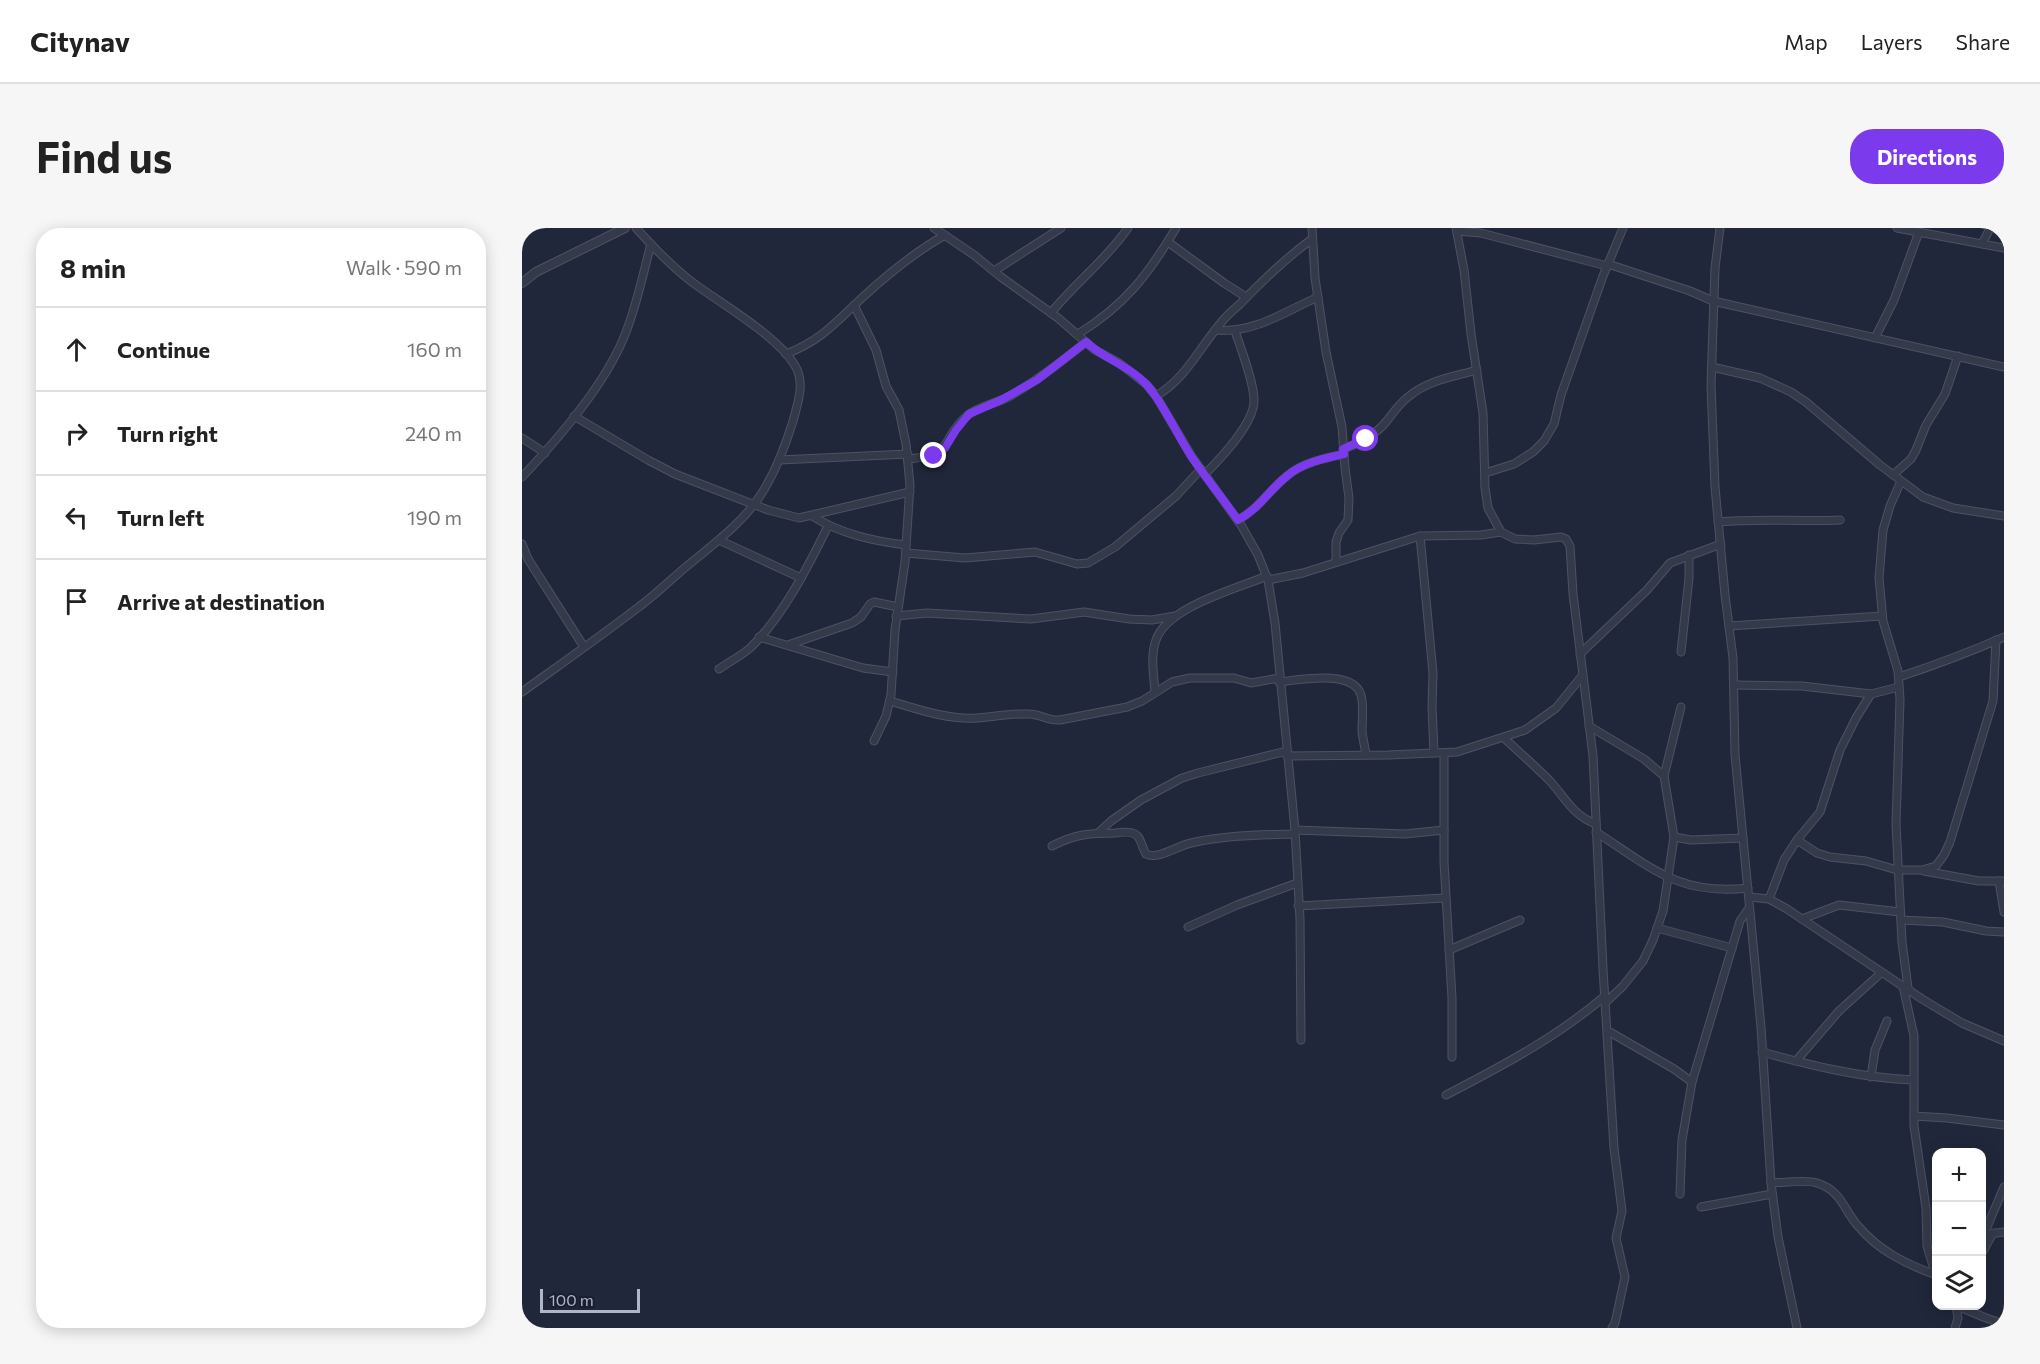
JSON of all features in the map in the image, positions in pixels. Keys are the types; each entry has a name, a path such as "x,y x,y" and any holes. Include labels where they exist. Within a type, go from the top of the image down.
{"street":[{"path":"522,283 536,272 625,228"},
{"path":"522,692 641,606 719,540 759,497 785,448 799,399 801,377 786,354 757,328 689,280 636,228"},
{"path":"934,228 1051,313 1095,350 1134,374 1156,396 1203,472 1238,520 1258,555 1268,578 1275,623 1295,832 1300,919 1301,1040"},
{"path":"994,272 1061,228"},
{"path":"1051,313 1116,245 1128,228"},
{"path":"1078,334 1100,320 1126,298 1143,279 1176,228"},
{"path":"1312,228 1326,352 1342,427 1349,511 1348,520 1336,542 1335,562"},
{"path":"1485,473 1514,464 1533,452 1544,441 1554,424 1561,395 1607,265 1623,228"},
{"path":"1720,228 1714,268 1712,367 1718,522 1735,685 1735,755 1749,897 1772,1194 1778,1237 1797,1328"},
{"path":"1897,228 1923,231 2004,249"},
{"path":"1982,244 1990,228"},
{"path":"1612,1328 1625,1278 1616,1238 1622,1211 1614,1148 1593,756 1573,594 1570,546 1568,542 1557,536 1534,540 1515,539 1501,532 1488,508 1483,413 1457,230 1492,235 1607,265 1713,301 2004,367"},
{"path":"1875,338 1923,231"},
{"path":"786,354 820,337 921,249 945,236"},
{"path":"1156,396 1184,374 1215,330 1246,297 1276,267 1312,239"},
{"path":"1168,242 1224,284 1246,297"},
{"path":"522,477 574,416 610,364 625,334 651,244"},
{"path":"1215,330 1235,331 1256,326 1318,297"},
{"path":"854,305 876,351 886,386 899,410 908,457 910,492 890,701 886,716 874,741"},
{"path":"812,516 828,526 906,549 974,558 1035,552 1077,564 1088,563 1115,547 1176,496 1203,472 1240,433 1253,409 1253,392 1235,331"},
{"path":"779,460 934,456 945,448 969,414 1027,386 1086,342"},
{"path":"1893,475 1911,459 1926,425 1945,394 1958,356"},
{"path":"1712,367 1760,378 1791,392 1923,497 1937,504 2004,516"},
{"path":"1238,520 1262,504 1296,469 1344,451 1376,432 1408,397 1419,389 1443,379 1477,370"},
{"path":"574,416 675,474 768,510 799,518 910,492"},
{"path":"522,438 544,453"},
{"path":"1901,481 1883,530 1879,578 1882,616 1899,677 1897,870 1905,987 1914,1036 1914,1116 1926,1208 1928,1246 1932,1261"},
{"path":"1718,522 1840,520"},
{"path":"719,669 750,648 781,610 801,578 828,526"},
{"path":"1155,692 1155,642 1158,634 1175,616 1193,605 1268,578 1303,573 1420,536 1481,535 1501,532"},
{"path":"1420,536 1433,673 1434,753"},
{"path":"719,540 801,578"},
{"path":"522,544 528,559 584,647"},
{"path":"1580,654 1632,604 1670,563 1721,544"},
{"path":"1681,652 1689,578 1689,555"},
{"path":"787,645 852,623 861,617 874,602 898,607"},
{"path":"897,616 927,613 1031,618 1084,612 1152,620 1175,616"},
{"path":"1729,626 1882,616"},
{"path":"1899,677 1963,655 2004,636"},
{"path":"759,637 863,668 893,672"},
{"path":"1922,870 1936,866 1950,842 1993,702 1996,640"},
{"path":"1098,832 1141,800 1182,778 1198,773 1287,754 1444,753 1457,752 1504,738 1525,730 1556,708 1582,676"},
{"path":"890,701 952,716 976,718 1028,714 1052,721 1127,707 1142,701 1172,682 1190,678 1234,678 1251,683 1336,678 1351,683 1359,690 1362,698 1366,755"},
{"path":"1735,685 1802,686 1871,693 1899,687"},
{"path":"1769,899 1784,860 1820,812 1839,750 1871,693"},
{"path":"1446,1095 1541,1044 1623,986 1643,961 1663,911 1668,878 1674,837 1664,776 1681,707"},
{"path":"1589,726 1644,759 1664,776"},
{"path":"1504,738 1549,781 1583,819 1668,878 1706,889 1748,888"},
{"path":"1444,753 1445,898 1453,1025 1452,1058"},
{"path":"1052,846 1075,836 1098,832 1128,832 1136,834 1143,849 1150,856 1156,856 1190,843 1219,837 1295,832 1405,834 1444,830"},
{"path":"1674,837 1691,840 1743,838"},
{"path":"1797,840 1817,853 1866,861 1897,870 1922,870 1979,881 2001,881 2004,912"},
{"path":"1188,927 1237,905 1297,883"},
{"path":"1749,897 1769,899 1962,1023 2004,1041"},
{"path":"1298,906 1445,898"},
{"path":"1802,919 1839,905 1986,931 2004,932"},
{"path":"1680,1194 1682,1140 1692,1082 1740,921 1749,908"},
{"path":"1449,950 1520,920"},
{"path":"1657,928 1732,948"},
{"path":"1796,1061 1839,1011 1881,973"},
{"path":"1872,1077 1875,1050 1887,1021"},
{"path":"1608,1031 1692,1082"},
{"path":"1762,1052 1872,1077 1914,1080"},
{"path":"1914,1116 2004,1125"},
{"path":"1771,1183 1815,1182 1828,1187 1838,1195 1856,1225 1876,1245 1912,1266 1932,1274"},
{"path":"1986,1227 2004,1187"},
{"path":"1701,1207 1772,1194"},
{"path":"1986,1234 2004,1232"},
{"path":"1986,1246 1992,1233"},
{"path":"1927,1235 1932,1235"},
{"path":"1955,1328 1958,1318 1957,1310"},
{"path":"1968,1310 2004,1324"}],"route":[{"path":"934,456 945,448 969,414 1037,380 1086,342 1146,384 1156,396 1192,457 1238,520 1262,504 1296,469 1344,454 1343,449 1366,439"}]}
